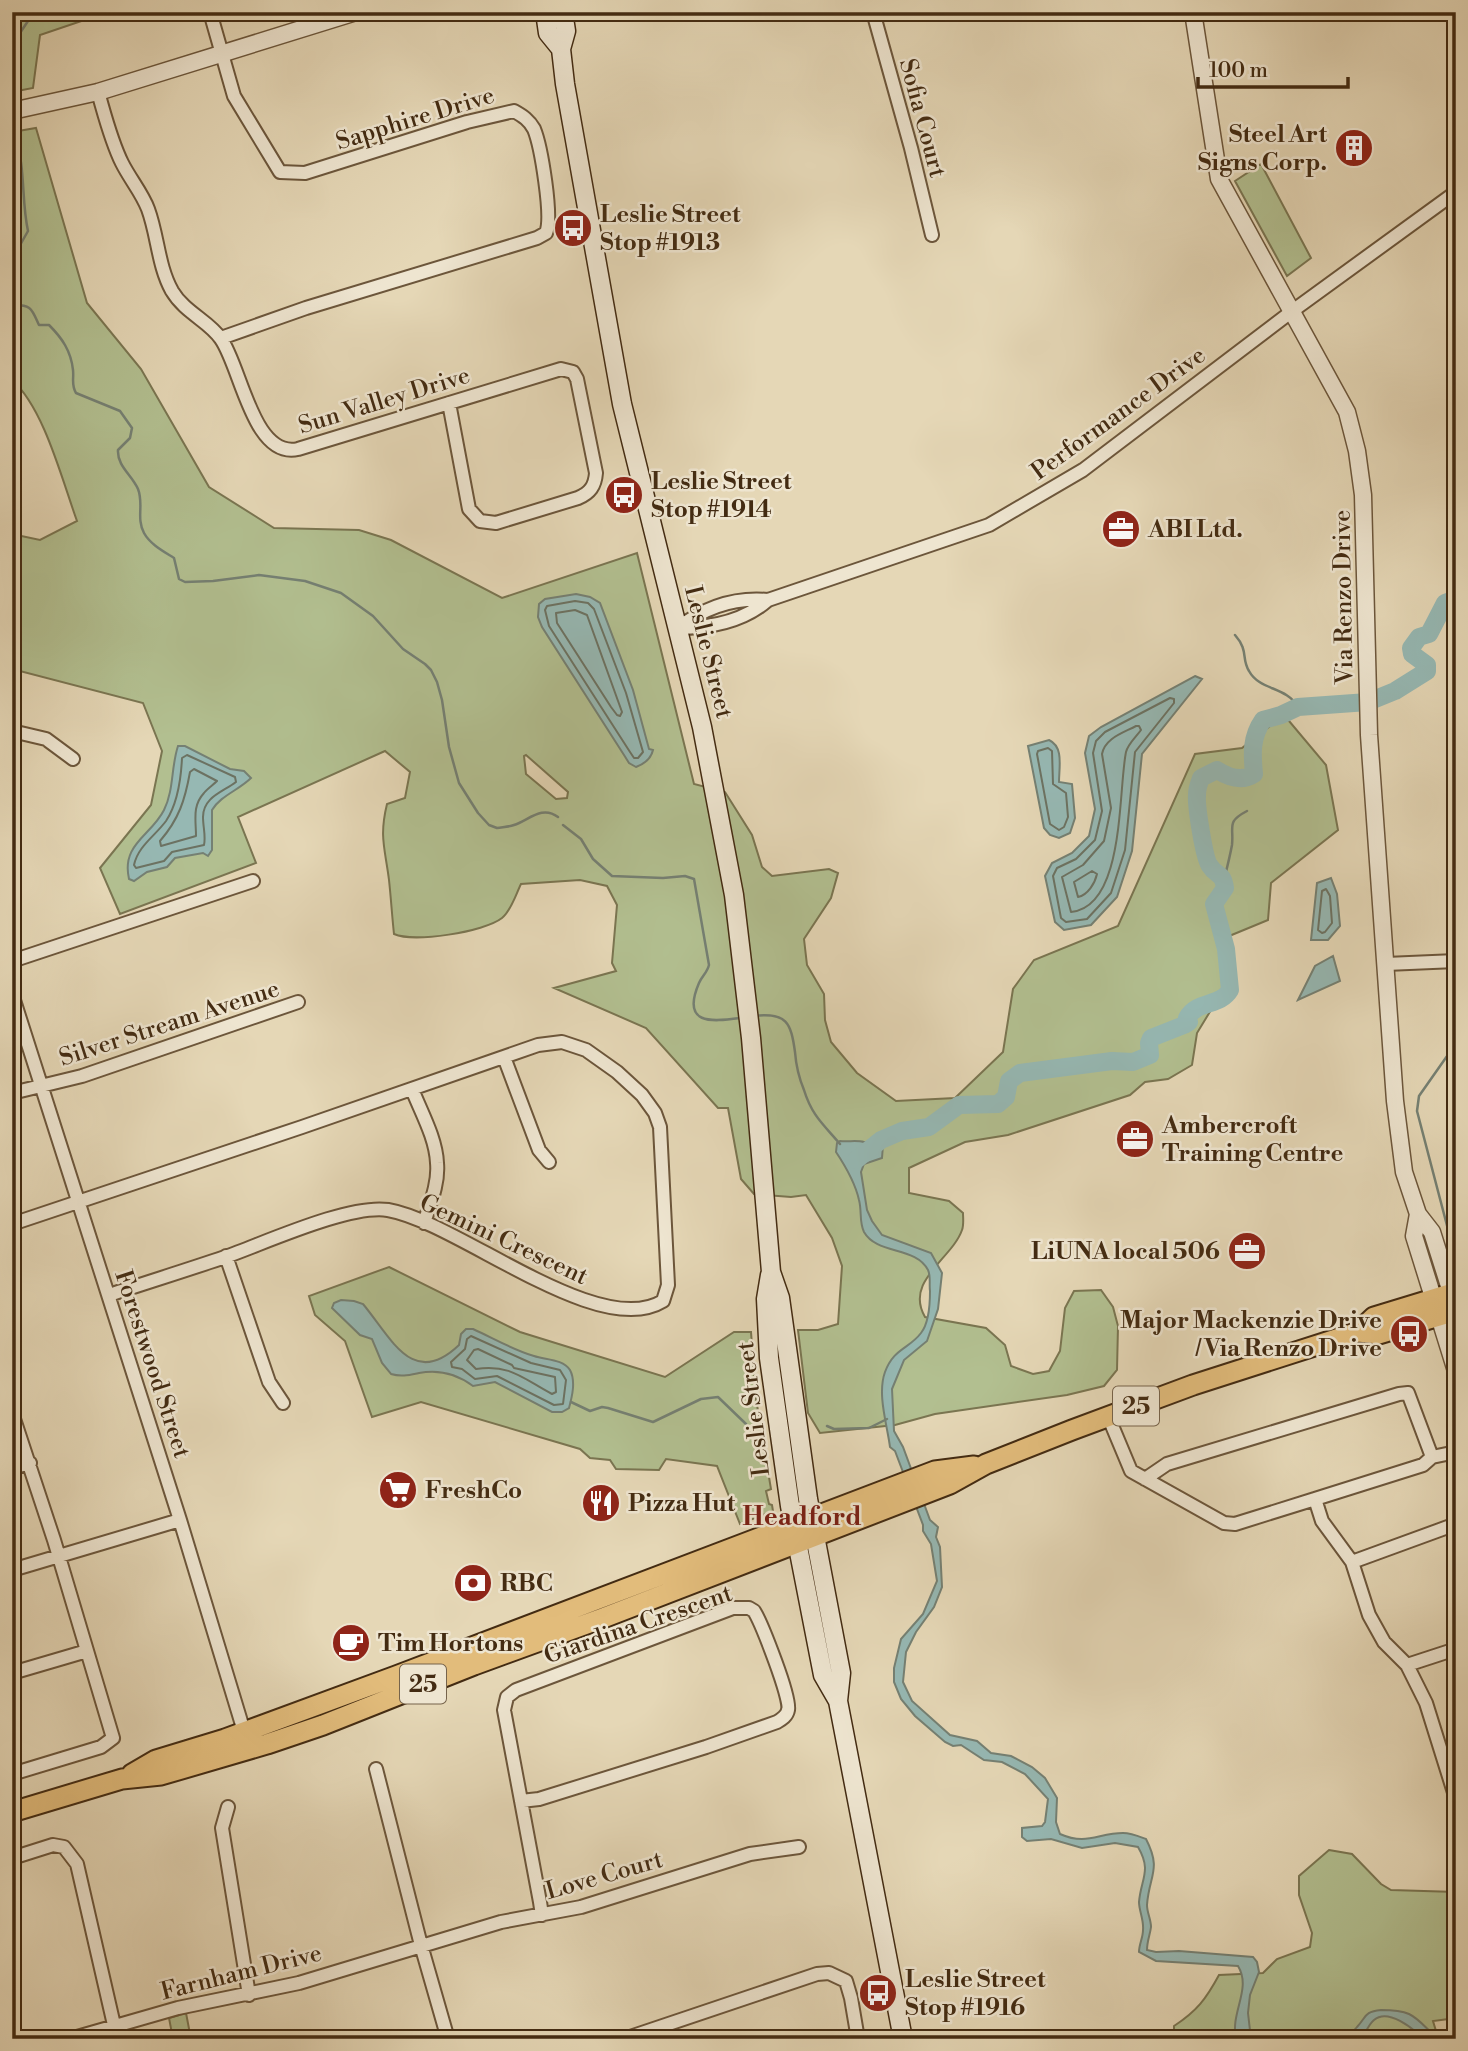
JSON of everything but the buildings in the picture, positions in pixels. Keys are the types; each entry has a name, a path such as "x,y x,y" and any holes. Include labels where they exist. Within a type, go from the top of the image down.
{"main road":[{"name":"Leslie Street","path":"545,12 548,33 561,49"},
{"name":"Leslie Street","path":"563,12 566,31 561,49 565,84 622,404 678,628 717,800 734,895 751,1038 771,1272 780,1298 812,1517"},
{"name":"Leslie Street","path":"771,1272 766,1299 769,1358 802,1535 823,1675 838,1701 903,2039"},
{"name":"25","path":"12,1812 122,1779 156,1760 247,1740 396,1676 521,1637 950,1484 986,1464 1193,1385 1358,1332 1379,1334 1448,1303"},
{"name":"25","path":"802,1535 812,1517 935,1471 986,1464"}],"street":[{"path":"210,12 223,54"},
{"path":"12,111 98,92 356,12"},
{"name":"Sofia Court","path":"873,12 932,235"},
{"name":"Via Renzo Drive","path":"1193,12 1219,179 1347,412 1357,451 1363,495 1370,735 1395,1101 1404,1172 1418,1214 1432,1232 1448,1303 1456,1371"},
{"name":"Sapphire Drive","path":"221,338 306,308 537,237 546,233 550,209 534,131 527,118 514,111 467,122 305,173 280,172 234,96 223,54"},
{"name":"Sun Valley Drive","path":"98,92 114,144 148,209 163,269 172,291 184,307 221,338 255,418 266,436 278,447 284,450 298,449 551,371 569,370 578,383 596,472 594,485 578,498 496,523 480,521 469,509 449,403"},
{"name":"Performance Drive","path":"678,628 707,628 752,614 768,600 989,525 1083,470 1456,192"},
{"path":"12,731 46,739 73,759"},
{"path":"12,961 253,881"},
{"path":"1386,964 1456,961"},
{"name":"Forestwood Street","path":"12,994 180,1520 247,1740"},
{"name":"Silver Stream Avenue","path":"12,1093 82,1076 298,1002"},
{"name":"Gemini Crescent","path":"12,1224 538,1045 562,1042 586,1050 617,1072 642,1095 655,1113 660,1127 668,1284 663,1301 651,1308 611,1306 566,1295 425,1223 389,1210 359,1211 307,1226 109,1295"},
{"path":"504,1058 539,1150 549,1162"},
{"path":"412,1089 435,1148 438,1164 436,1184 425,1223"},
{"path":"226,1256 269,1382 283,1403"},
{"path":"1145,1479 1167,1464 1408,1393 1432,1457"},
{"path":"12,1413 59,1556 113,1738 101,1747 12,1774"},
{"path":"1108,1416 1131,1471 1224,1522 1235,1524 1423,1465 1432,1457 1456,1452"},
{"path":"12,1468 30,1463"},
{"path":"1315,1499 1322,1521 1352,1562 1369,1615 1384,1642 1407,1665 1426,1703 1452,1775 1456,1799"},
{"path":"12,1570 180,1520"},
{"path":"1352,1562 1456,1524"},
{"name":"Giardina Crescent","path":"521,1801 539,1799 706,1747 785,1717 788,1711 787,1695 754,1611 749,1608 733,1608 510,1693 504,1710 542,1915"},
{"path":"1407,1665 1456,1648"},
{"path":"12,1673 87,1651"},
{"path":"376,1769 448,2039"},
{"path":"228,1807 222,1828 249,1995"},
{"path":"12,1858 53,1845 64,1847 77,1864 114,2025"},
{"name":"Love Court","path":"421,1945 501,1922 581,1908 750,1854 799,1847"},
{"name":"Farnham Drive","path":"70,2039 178,2008 299,1983 421,1945"},
{"path":"624,2039 817,1974 829,1973 846,1981 858,2039"}],"green space":[{"path":"12,12 108,12 40,35 33,88 12,92"},
{"path":"36,128 87,303 141,369 209,487 274,528 359,530 391,540 502,598 637,553 694,784 725,792 752,835 762,867 772,876 829,869 838,873 831,898 804,939 807,965 824,994 825,1020 831,1042 857,1073 896,1101 955,1098 1003,1052 1013,989 1034,960 1118,926 1195,754 1242,748 1284,715 1326,765 1338,830 1271,883 1268,920 1222,939 1225,987 1197,1033 1192,1065 1168,1079 1145,1082 1130,1095 1008,1135 965,1142 909,1168 909,1193 949,1201 963,1213 963,1228 957,1241 925,1281 920,1304 925,1317 986,1328 1005,1345 1011,1366 1033,1374 1049,1371 1060,1351 1065,1308 1074,1291 1101,1290 1113,1307 1118,1326 1117,1370 1104,1386 1067,1395 935,1414 895,1425 820,1433 808,1413 798,1330 818,1330 838,1324 842,1266 832,1238 806,1195 791,1197 754,1194 741,1179 728,1108 718,1108 646,1028 554,988 616,971 612,963 617,905 607,886 580,880 521,884 508,911 493,923 465,932 432,937 394,934 383,825 387,804 405,798 410,772 385,751 238,817 256,863 120,914 100,868 151,805 162,751 143,703 12,669 12,534 40,540 77,521 43,426 34,408 12,380 12,132","holes":["524,756 568,792 567,798 556,799 526,774"]},
{"path":"1261,164 1311,258 1287,276 1235,181"},
{"path":"389,1267 520,1332 665,1377 734,1332 751,1332 756,1399 771,1489 766,1491 773,1511 740,1524 717,1466 666,1459 659,1470 616,1469 610,1460 590,1458 580,1449 421,1402 372,1417 345,1341 315,1315 309,1296"},
{"path":"1329,1850 1352,1854 1381,1884 1391,1890 1456,1892 1456,2018 1433,2021 1436,2031 1452,2039 1174,2039 1174,2026 1200,2004 1219,1975 1263,1973 1277,1959 1310,1947 1312,1933 1299,1895 1299,1876"},
{"path":"186,2013 191,2039 173,2039 169,2018"}],"water":[{"path":"576,594 590,597 600,603 633,690 649,749 653,750 647,761 636,767 629,763 538,617 539,604 545,599"},
{"path":"1195,676 1202,679 1142,754 1132,851 1117,897 1091,925 1064,930 1055,922 1045,876 1052,863 1072,853 1089,836 1095,809 1085,753 1089,736"},
{"path":"1049,740 1059,752 1059,782 1072,784 1075,818 1070,833 1059,838 1050,835 1044,828 1028,746"},
{"path":"178,746 185,746 230,769 244,771 251,778 212,810 212,850 208,856 203,853 175,858 167,867 147,872 134,881 129,879 129,857 164,810"},
{"path":"1331,878 1337,894 1340,926 1328,940 1311,940 1317,883"},
{"path":"1333,956 1340,981 1298,1000 1315,966"},
{"path":"840,1141 883,1145 882,1158 864,1164 861,1172 867,1210 872,1221 882,1235 931,1253 942,1273 938,1309 927,1341 904,1360 892,1389 894,1431 903,1447 930,1520 938,1527 936,1537 940,1547 942,1587 934,1607 906,1652 903,1682 912,1701 950,1735 977,1741 991,1753 1011,1756 1032,1767 1045,1778 1057,1798 1056,1822 1060,1834 1085,1839 1126,1833 1146,1839 1154,1866 1147,1905 1151,1927 1147,1950 1253,1957 1259,1972 1250,1995 1248,2013 1251,2039 1236,2039 1236,2019 1243,1983 1238,1966 1156,1961 1139,1952 1143,1926 1139,1902 1145,1869 1138,1847 1115,1843 1082,1848 1051,1839 1027,1841 1022,1837 1022,1828 1042,1826 1048,1799 1025,1774 1002,1762 984,1760 961,1745 953,1746 945,1742 915,1716 901,1699 894,1682 894,1668 901,1639 923,1614 937,1581 931,1544 923,1531 895,1451 890,1447 882,1390 885,1372 893,1358 921,1333 926,1324 930,1302 929,1275 922,1262 915,1257 878,1244 864,1232 855,1187 836,1152 837,1143"},
{"path":"341,1300 363,1304 394,1344 416,1361 429,1362 443,1357 459,1345 461,1334 466,1329 473,1329 518,1351 563,1364 570,1370 573,1379 569,1408 562,1412 552,1412 495,1382 473,1386 461,1378 441,1372 402,1376 391,1374 382,1363 372,1339 360,1335 332,1308 334,1303"},
{"path":"1381,2010 1408,2013 1438,2039 1423,2039 1407,2025 1386,2016 1374,2020 1362,2039 1342,2039 1369,2013"}],"waterway":[{"path":"12,45 34,12"},
{"path":"12,272 19,247 28,231 21,160 15,137"},
{"path":"12,305 27,307 33,312 39,325 49,325 62,340 70,357 76,393 120,411 132,428 130,438 118,450 118,456 138,489 144,533 153,544 174,558 179,579 185,582 213,581 259,575 305,581 341,593 373,616 403,649 431,670 442,700 449,747 459,783 489,825 497,828 510,826 546,812 558,817"},
{"path":"856,1160 881,1140 902,1131 929,1127 959,1105 998,1104 1006,1097 1009,1081 1020,1073 1112,1061 1133,1062 1150,1055 1151,1038 1184,1025 1189,1022 1187,1018 1191,1012 1226,995 1230,990 1226,949 1214,904 1225,888 1221,877 1208,861 1203,843 1197,801 1201,778 1217,770 1235,778 1254,774 1253,746 1263,720 1298,707 1368,702 1395,691 1427,671 1427,665 1412,654 1411,648 1419,637 1429,634 1445,603 1456,599"},
{"path":"1235,635 1254,677 1287,695 1298,707"},
{"path":"1224,880 1232,845 1232,825 1236,818 1247,811"},
{"path":"563,825 581,839 593,859 612,876 685,876 694,879 709,965 694,997 696,1014 710,1020 740,1018"},
{"path":"754,1016 774,1016 789,1027 807,1099 819,1120 840,1144"},
{"path":"1450,1237 1417,1111 1419,1096 1452,1049 1456,1037"},
{"path":"571,1402 590,1411 608,1408 653,1422 701,1399 718,1397 746,1424"},
{"path":"827,1426 834,1429 869,1428 887,1419"}],"place":[{"name":"Steel Art Signs Corp.","path":"1354,148"},
{"name":"Leslie Street Stop #1913","path":"573,228"},
{"name":"Leslie Street Stop #1914","path":"624,495"},
{"name":"ABI Ltd.","path":"1121,529"},
{"name":"Ambercroft Training Centre","path":"1135,1139"},
{"name":"LiUNA local 506","path":"1247,1251"},
{"name":"Major Mackenzie Drive / Via Renzo Drive","path":"1409,1334"},
{"name":"FreshCo","path":"398,1490"},
{"name":"Pizza Hut","path":"601,1503"},
{"name":"RBC","path":"473,1583"},
{"name":"Tim Hortons","path":"351,1643"},
{"name":"Leslie Street Stop #1916","path":"878,1993"}],"district":[{"name":"Headford","path":"802,1516"}]}
